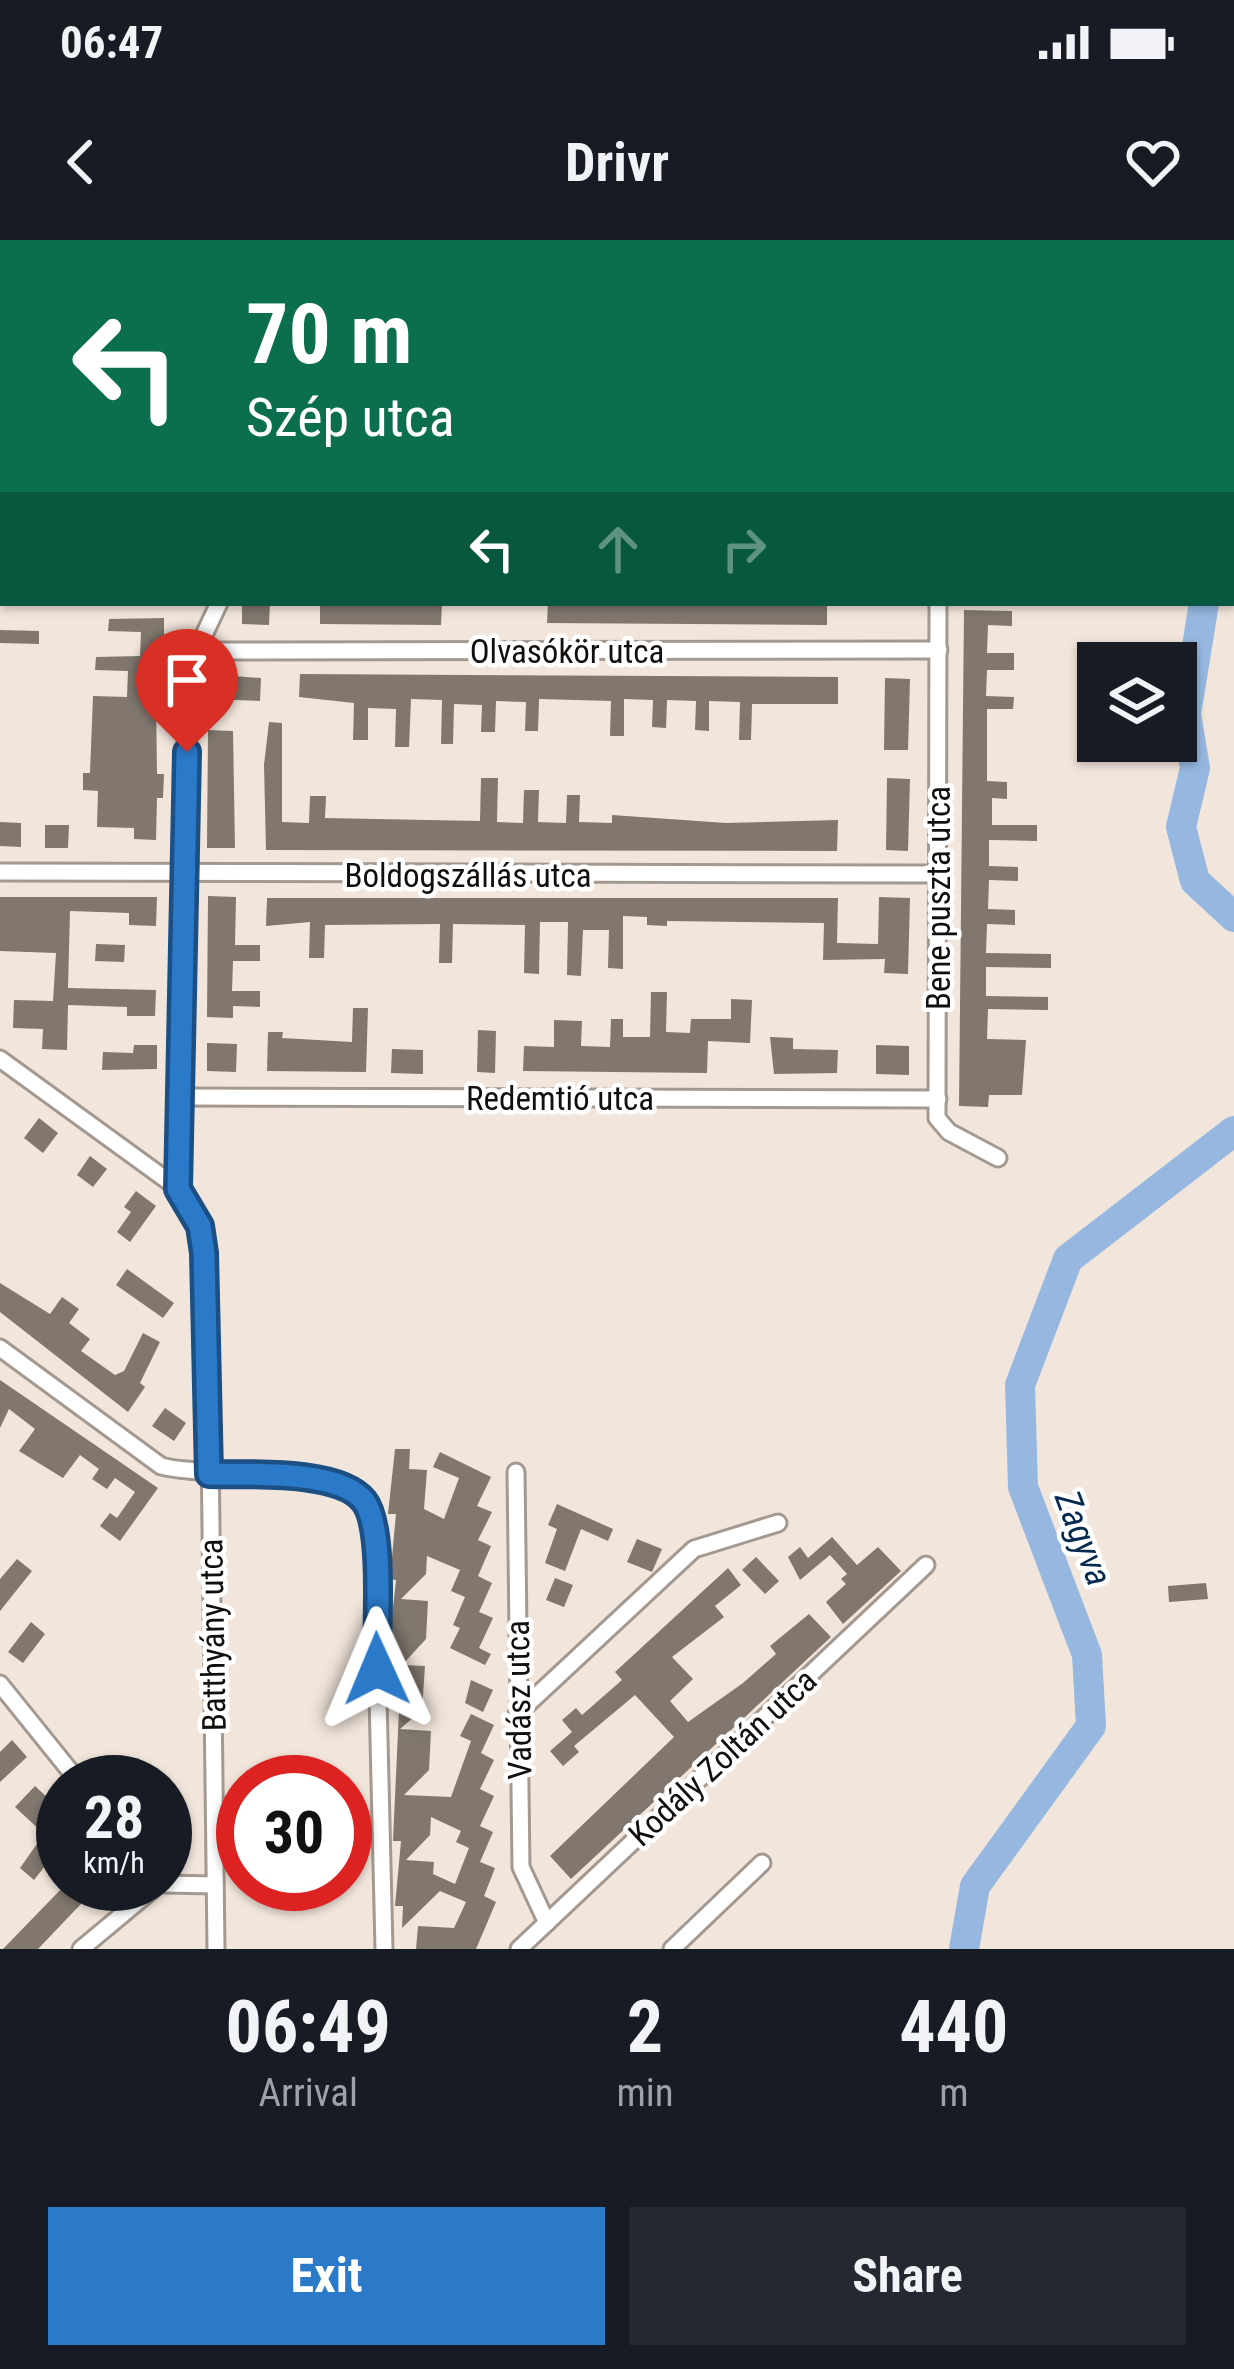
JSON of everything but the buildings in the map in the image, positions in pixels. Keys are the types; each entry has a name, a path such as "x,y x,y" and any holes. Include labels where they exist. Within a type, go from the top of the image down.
{"street":[{"path":"178,1189 187,671 218,606"},
{"name":"Bene puszta utca","path":"938,606 938,1099"},
{"name":"Olvasókör utca","path":"196,650 939,650"},
{"name":"Boldogszállás utca","path":"0,872 937,874"},
{"name":"Batthyány utca","path":"0,1059 178,1189 200,1226 216,1949"},
{"name":"Redemtió utca","path":"183,1097 938,1099"},
{"path":"938,1099 937,1118 949,1132 998,1158"},
{"path":"0,1348 161,1466 209,1474 302,1476 347,1489 364,1502 374,1529 384,1949"},
{"name":"Vadász utca","path":"516,1472 521,1867 547,1923"},
{"path":"517,1714 694,1549 778,1523"},
{"name":"Kodály Zoltán utca","path":"519,1949 926,1564"},
{"path":"0,1684 57,1755"},
{"path":"672,1949 762,1863"},
{"path":"192,1885 215,1885"},
{"path":"81,1949 128,1911"}],"waterway":[{"name":"Zagyva","path":"1204,606 1186,714 1195,768 1181,827 1195,881 1234,917"},
{"name":"Zagyva","path":"964,1949 975,1886 1091,1726 1087,1655 1023,1487 1020,1385 1068,1259 1234,1131"}],"route":[{"path":"187,752 178,1189 200,1226 204,1253 209,1474 302,1476 347,1489 364,1502 374,1529 377,1669"}]}
